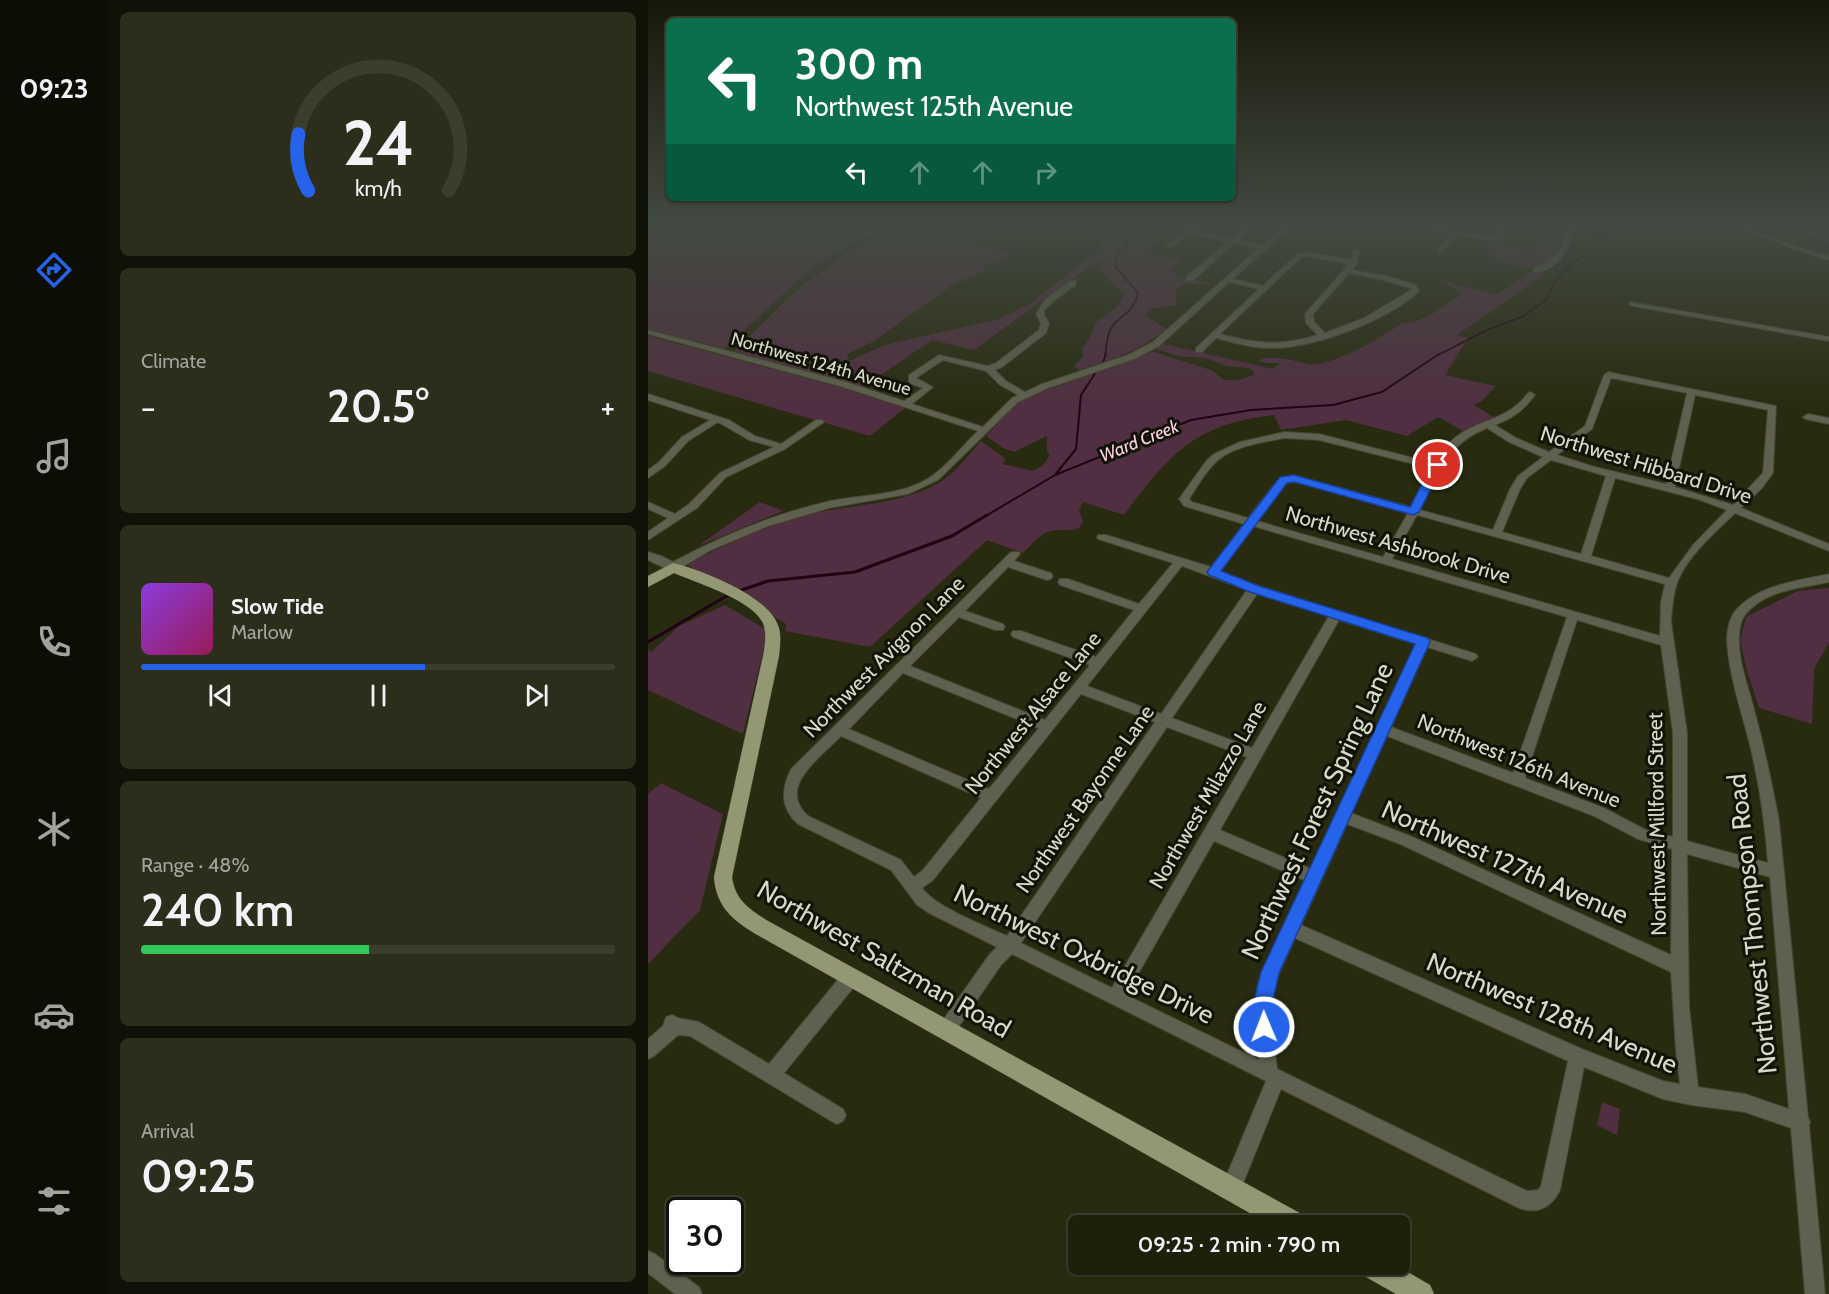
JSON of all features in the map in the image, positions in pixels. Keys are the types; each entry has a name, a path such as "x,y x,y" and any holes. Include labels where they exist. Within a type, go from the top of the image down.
{"main road":[{"path":"648,582 673,567"},
{"name":"Northwest Saltzman Road","path":"673,567 752,604 770,622 773,641 745,784 725,866 724,891 729,904 738,913 1278,1215"},
{"path":"1387,1275 1421,1294"}],"street":[{"path":"989,369 999,365 1043,331 1046,323 1040,315 1040,310 1068,286"},
{"path":"648,556 673,567 726,540 791,514 904,492 922,485 948,468 1008,406 1023,395 1146,350 1161,340 1221,286"},
{"path":"1257,286 1264,288"},
{"path":"1324,337 1310,324 1309,314 1334,286"},
{"path":"1215,336 1272,346 1290,345 1324,337 1390,307 1415,290 1406,286"},
{"path":"1199,350 1264,288"},
{"path":"1633,304 1829,339"},
{"name":"Northwest 124th Avenue","path":"648,332 843,384 984,430"},
{"path":"904,405 929,387 912,381 912,377 939,359 946,357 989,369 1003,382 1023,395"},
{"path":"1496,534 1521,480 1590,427 1607,376 1610,375 1692,391 1670,488"},
{"name":"Northwest Millford Street","path":"1691,1096 1682,1034 1680,730 1666,642 1665,617 1671,582 1682,564 1768,473 1773,408 1692,391"},
{"path":"1386,561 1436,467 1456,441 1466,434 1516,412 1531,394"},
{"path":"648,397 731,424 752,438 782,447"},
{"path":"1808,417 1829,421"},
{"path":"648,475 662,464 682,441 717,419"},
{"path":"648,537 700,500 709,487 723,475 782,447 819,422"},
{"name":"Northwest Hibbard Drive","path":"1489,425 1515,442 1551,457 1670,488 1735,509 1829,548"},
{"name":"Northwest Ashbrook Drive","path":"1436,467 1305,435 1277,436 1243,444 1228,450 1210,462 1184,499 1188,504 1666,642"},
{"path":"1585,558 1611,474"},
{"path":"1213,572 1280,483 1287,479 1294,479 1671,582"},
{"path":"648,505 676,518"},
{"path":"1102,537 1213,572 1254,589 1472,657"},
{"name":"Northwest Avignon Lane","path":"789,793 796,773 1011,558 1047,576"},
{"name":"Northwest Alsace Lane","path":"913,886 928,875 1180,561"},
{"name":"Northwest Thompson Road","path":"1815,1294 1777,872 1764,774 1734,650 1735,624 1740,613 1760,596 1775,590 1829,578"},
{"path":"1064,582 1142,609"},
{"name":"Northwest Bayonne Lane","path":"947,1029 995,960 1010,945 1254,589"},
{"path":"957,612 999,627"},
{"name":"Northwest Milazzo Lane","path":"1116,997 1336,614"},
{"path":"1517,782 1573,616"},
{"path":"1017,634 1098,663"},
{"name":"Northwest Forest Spring Lane","path":"1231,1189 1272,1076 1263,1002 1270,972 1423,642"},
{"path":"902,668 1048,726"},
{"path":"1079,688 1255,755"},
{"name":"Northwest 126th Avenue","path":"1383,729 1599,812 1643,835 1777,872"},
{"path":"839,730 992,797"},
{"name":"Northwest Oxbridge Drive","path":"789,793 794,813 803,820 896,865 922,900 934,908 1526,1201 1538,1202 1545,1199 1550,1190 1578,1056"},
{"name":"Northwest 127th Avenue","path":"1342,816 1405,840 1681,968"},
{"path":"1211,833 1314,877"},
{"name":"Northwest 128th Avenue","path":"1291,928 1578,1056 1664,1090 1745,1103 1801,1122"},
{"path":"771,1076 851,977"},
{"path":"648,1050 672,1027 693,1028 837,1115"},
{"path":"648,1261 692,1294"}],"shaded area":[{"path":"648,286 791,286 724,349 648,329"},
{"path":"802,286 950,286 873,342 847,354 849,361 885,345 999,319 1030,304 1052,286 1062,286 974,350 932,340 862,388 734,351"},
{"path":"1116,286 1179,286 1176,288 1176,305 1153,308 1145,315 1166,329 1146,344 1079,370 1074,366 1083,357 1082,348 1090,338 1095,324 1115,308 1124,295"},
{"path":"1451,286 1464,286 1497,295 1510,286 1527,286 1457,335 1468,338 1445,375 1496,386 1482,401 1474,405 1497,419 1463,431 1438,417 1407,436 1346,420 1281,430 1274,415 1247,419 1224,426 1204,434 1171,458 1124,515 1083,502 1079,511 1083,521 1079,528 1048,532 1039,537 1023,553 987,540 870,647 785,631 786,624 686,564 786,520 917,493 951,474 981,441 1006,459 1002,464 1033,471 1043,465 1050,455 1047,451 1047,436 1014,452 1003,448 986,436 1014,406 1031,395 1128,362 1151,351 1211,370 1224,380 1238,380 1254,375 1254,371 1248,368 1227,366 1205,358 1178,356 1155,348 1164,344 1273,369 1280,363 1264,363 1259,360 1278,358 1318,364 1343,356 1402,323 1418,320 1434,313 1463,294"},
{"path":"648,336 840,387 905,408 870,436 648,371"},
{"path":"760,502 783,511 698,546"},
{"path":"1829,588 1829,643 1814,669 1812,724 1759,708 1740,640 1746,617 1798,591"},
{"path":"725,605 768,631 743,734 648,690 648,648 651,652 679,626"},
{"path":"661,783 723,814 700,910 648,964 648,794"},
{"path":"1602,1102 1620,1109 1617,1135 1597,1125"}],"waterway":[{"path":"1105,356 1110,330 1136,300 1138,293 1132,286"},
{"name":"Ward Creek","path":"1436,356 1487,330 1522,317 1546,300 1552,286"},
{"path":"1102,365 1106,354"},
{"name":"Ward Creek","path":"1055,475 1191,420 1251,410 1333,405 1382,392 1436,356"},
{"path":"1055,475 1076,449 1081,395 1096,372"},
{"name":"Ward Creek","path":"984,517 1055,475"},
{"name":"Ward Creek","path":"739,591 768,581 855,572 952,536 987,515"},
{"name":"Ward Creek","path":"648,642 730,594"}],"route":[{"path":"1264,1027 1262,1009 1270,972 1423,642 1254,589 1213,572 1284,480 1294,479 1413,512 1438,465"}]}
